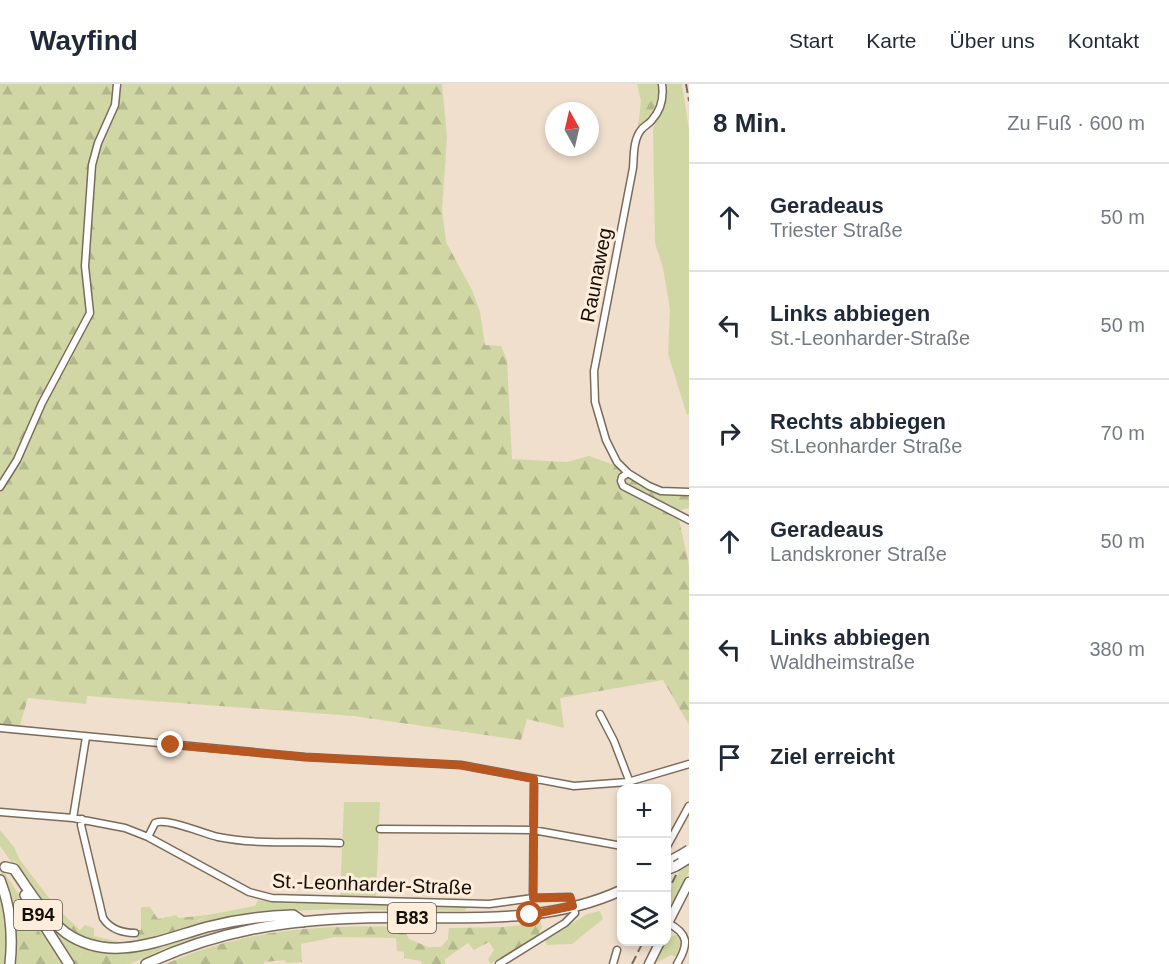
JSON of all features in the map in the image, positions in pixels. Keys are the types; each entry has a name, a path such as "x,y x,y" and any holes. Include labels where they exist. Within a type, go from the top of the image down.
{"main road":[{"path":"671,866 686,854"},
{"path":"3,863 14,869 44,912 67,934 80,942 104,949 116,951 145,947 205,928 246,919 293,915 303,922"},
{"name":"B94","path":"3,863 69,964"},
{"path":"0,880 9,908 10,964"},
{"name":"B83","path":"146,964 215,937 286,922 361,918 510,917 573,906 617,891"}],"street":[{"path":"0,487 17,460 42,403 90,313 85,266 92,165 98,143 115,105 117,84"},
{"name":"Raunaweg","path":"662,84 662,103 651,121 641,130 636,142 594,371 595,402 606,440 617,462 628,473 661,491 689,492"},
{"name":"Raunaweg","path":"628,473 622,477 623,486 689,520"},
{"path":"600,714 614,741 630,784"},
{"path":"0,728 305,757 461,765 574,786 617,785"},
{"path":"73,818 86,736"},
{"path":"633,784 689,764"},
{"path":"533,898 534,779"},
{"path":"671,839 689,806"},
{"name":"St.-Leonharder-Straße","path":"0,812 82,819 125,828 148,837 249,892 272,898 489,904 533,898 570,897 573,906"},
{"path":"82,819 81,825 106,923 120,932 135,933"},
{"path":"148,837 155,823 165,821 220,837 289,844 340,843"},
{"path":"380,829 533,830 617,845"},
{"path":"671,917 689,882"},
{"path":"499,964 565,922 575,913 573,906"},
{"path":"671,927 684,933 687,940 677,964"},
{"path":"649,964 658,946"},
{"path":"613,964 617,950"}],"green space":[{"path":"0,84 442,84 447,137 442,210 446,242 472,290 480,312 485,345 501,346 507,360 512,459 567,462 589,456 617,466 637,483 663,493 689,494 689,508 677,511 689,565 689,725 663,680 560,698 564,728 527,719 521,740 353,716 87,696 86,704 28,698 17,728 0,724"},
{"path":"637,84 658,84 658,97 654,108 638,128 641,100"},
{"path":"665,84 682,84 689,130 689,414 687,415 668,354 670,309 663,268 655,243 653,129 664,103"},
{"path":"344,802 380,802 376,897 340,897"},
{"path":"0,830 14,847 20,860 13,860 52,912 75,934 66,929 34,894 0,846"},
{"path":"13,859 20,860 56,907 80,930 85,925 94,928 94,936 124,943 137,941 136,930 141,930 141,907 150,907 158,919 176,915 179,918 207,915 198,920 196,924 137,945 95,944 65,926"},
{"path":"689,863 689,872 671,910 671,888 683,868"},
{"path":"0,867 64,964 60,964 48,944 17,925 16,964 13,964 4,883"},
{"path":"0,887 7,917 7,964 0,964"},
{"path":"258,900 280,903 473,906 465,911 337,909 288,911 166,936 207,915 255,906"},
{"path":"600,911 603,919 572,944 547,945 545,940 587,914"},
{"path":"30,919 60,964 16,964 17,925"},
{"path":"541,923 542,927 537,937 490,964 488,959 494,950 489,942 474,950 468,943 445,959 445,964 422,964 421,961 404,958 404,952 397,951 396,938 335,937 301,944 302,962 286,963 285,960 264,962 264,964 166,964 224,943 282,932 341,927 403,927 409,939 428,947 441,947 448,939 449,928 504,927"},
{"path":"51,926 82,946 80,955 73,962"},
{"path":"228,926 166,948 130,964 127,964 136,960 121,956 120,953 147,949"},
{"path":"677,935 682,939 682,950 677,957 671,955 656,963 663,946 671,946 672,936"},
{"path":"82,946 97,951 120,953 122,956 135,955 136,960 127,964 74,964 73,962 80,955"}],"railway":[{"path":"686,84 689,101"},
{"path":"668,892 689,849"},
{"path":"632,964 641,946"}],"route":[{"path":"171,745 305,757 440,763 487,769 534,779 533,898 570,897 573,906 530,915"}]}
